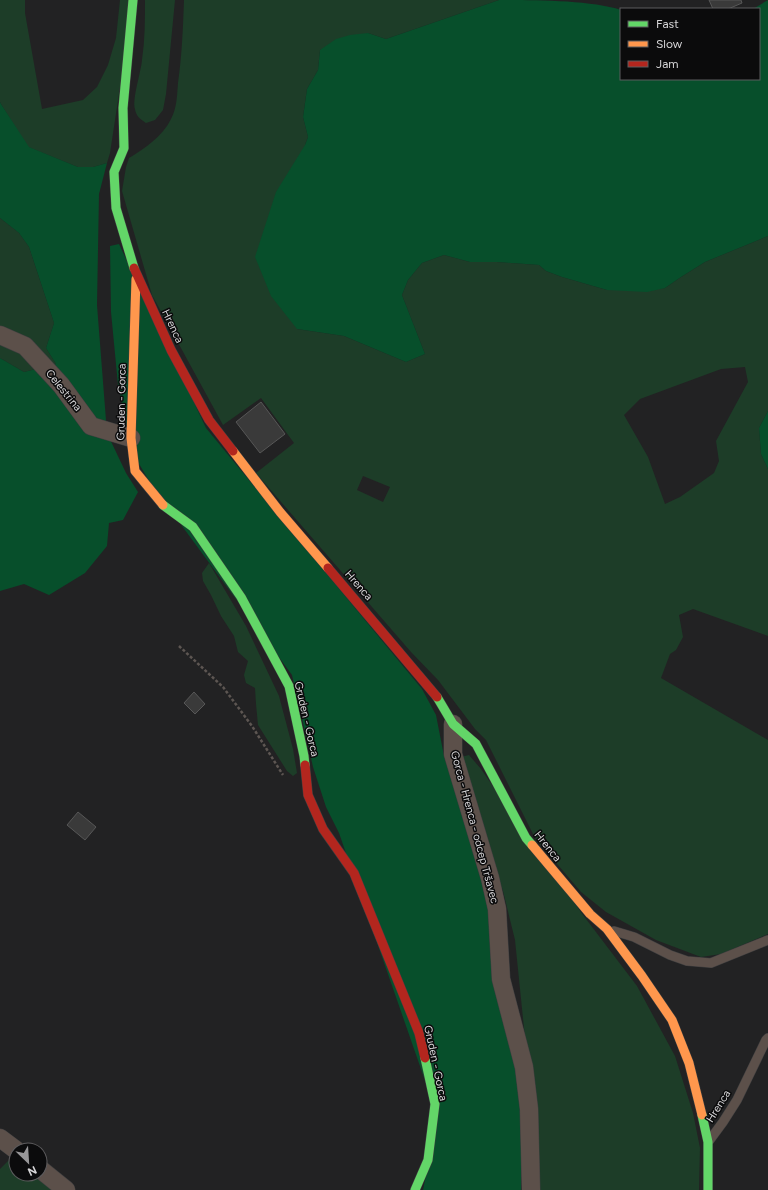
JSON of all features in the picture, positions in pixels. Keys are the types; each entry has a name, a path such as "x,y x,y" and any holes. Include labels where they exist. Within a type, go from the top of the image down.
{"street":[{"name":"Hrenca","path":"133,0 123,108 124,148 114,172 116,208 136,273 171,350 209,420 280,512 435,694 453,724 476,744 526,838 590,914 607,929 672,1020 689,1063 708,1142 708,1190"},
{"name":"Gruden - Gorca","path":"136,273 131,438 135,471 162,504 193,527 241,597 289,686 304,756 308,795 323,829 354,873 419,1033 435,1104 428,1160 415,1190"},
{"name":"Celestrina","path":"0,335 25,346 61,385 91,426 131,438"},
{"name":"Gorca - Hrenca - odcep Tršavec","path":"453,724 453,754 490,878 497,909 501,979 524,1067 529,1109 530,1190"},
{"path":"48,1175 66,1190"}],"lane":[{"path":"607,929 634,937 687,961 711,963 768,940"},
{"name":"Hrenca","path":"708,1142 737,1100 768,1038"}],"path":[{"path":"179,646 223,687 252,726 283,776"}],"green space":[{"path":"0,0 25,0 25,13 42,109 83,100 97,87 108,65 116,38 120,0 129,0 122,74 110,153 107,163 93,167 78,167 28,147 0,102"},
{"path":"145,0 175,0 166,94 163,110 155,120 146,123 137,115 134,105 143,52"},
{"path":"184,0 499,0 386,39 368,33 320,50 318,70 307,89 303,117 308,137 305,145 297,329 344,336 406,362 425,354 402,295 408,280 422,263 444,255 470,262 539,265 546,271 562,277 607,290 665,288 705,262 768,236 768,411 759,428 761,454 768,469 768,636 693,609 679,615 683,637 676,650 670,654 661,678 768,740 768,934 721,954 701,957 656,940 606,912 581,892 535,838 486,740 475,729 438,680 411,652 256,473 294,443 261,398 223,425 152,295 122,191 129,158 147,146 163,131 168,125 174,110 182,42","holes":["745,367 748,382 716,441 719,461 714,473 680,497 665,504 648,457 624,415 640,399 721,369","363,476 390,487 383,502 357,490"]},
{"path":"499,0 578,2 620,10 620,80 760,80 760,8 755,8 768,0 768,236 705,262 665,288 647,292 607,290 562,277 546,271 539,265 470,262 444,255 422,263 408,280 402,295 425,354 406,362 344,336 297,329 271,296 255,257 276,192 305,145 308,137 303,117 307,89 318,70 320,50 336,39 350,35 368,33 386,39"},
{"path":"0,102 29,147 78,167 93,167 107,163 99,194 97,305 107,433 126,473 138,492 123,520 109,523 107,546 85,573 49,595 24,584 0,591 0,358 24,372 56,364 46,348 54,323 29,247 19,233 0,218"},
{"path":"0,218 19,233 29,247 54,323 46,348 56,364 24,372 0,358"},
{"path":"119,244 206,428 422,689 436,715 444,756 474,846 495,924 522,1117 521,1190 423,1190 438,1118 339,833 326,807 313,767 292,675 151,484 132,452 118,385 111,312 110,246"},
{"path":"768,411 768,469 761,454 759,428"},
{"path":"209,563 246,626 279,696 293,749 297,773 293,776 287,771 258,725 255,688 246,683 244,675 248,661 238,652 234,636 221,616 203,581 202,573"},
{"path":"469,755 481,769 583,915 637,986 675,1056 693,1113 700,1148 699,1190 533,1190 533,1116 515,940 503,891 485,843 461,757"},
{"path":"8,1161 8,1182 48,1182 48,1180 63,1190 0,1190 0,1169"}],"building":[{"path":"709,0 741,0 742,3 730,8 713,8"},
{"path":"261,402 285,434 260,453 236,422"},
{"path":"194,692 205,704 195,714 184,703"},
{"path":"78,812 96,827 85,840 67,825"}],"traffic: fast":[{"path":"133,0 123,108 124,148 114,172 116,208 134,268"},
{"path":"163,505 193,527 241,597 289,686 305,765"},
{"path":"437,697 453,724 476,744 526,838 532,845"},
{"path":"415,1190 428,1160 435,1104 425,1058"},
{"path":"702,1115 708,1142 708,1190"}],"traffic: slow":[{"path":"136,279 131,438 135,471 163,505"},
{"path":"233,451 280,512 328,568"},
{"path":"532,845 590,914 607,929 672,1020 689,1063 702,1115"}],"traffic: jam":[{"path":"134,268 171,350 209,420 233,451"},
{"path":"328,568 437,697"},
{"path":"305,765 308,795 323,829 354,873 419,1033 425,1058"}]}
